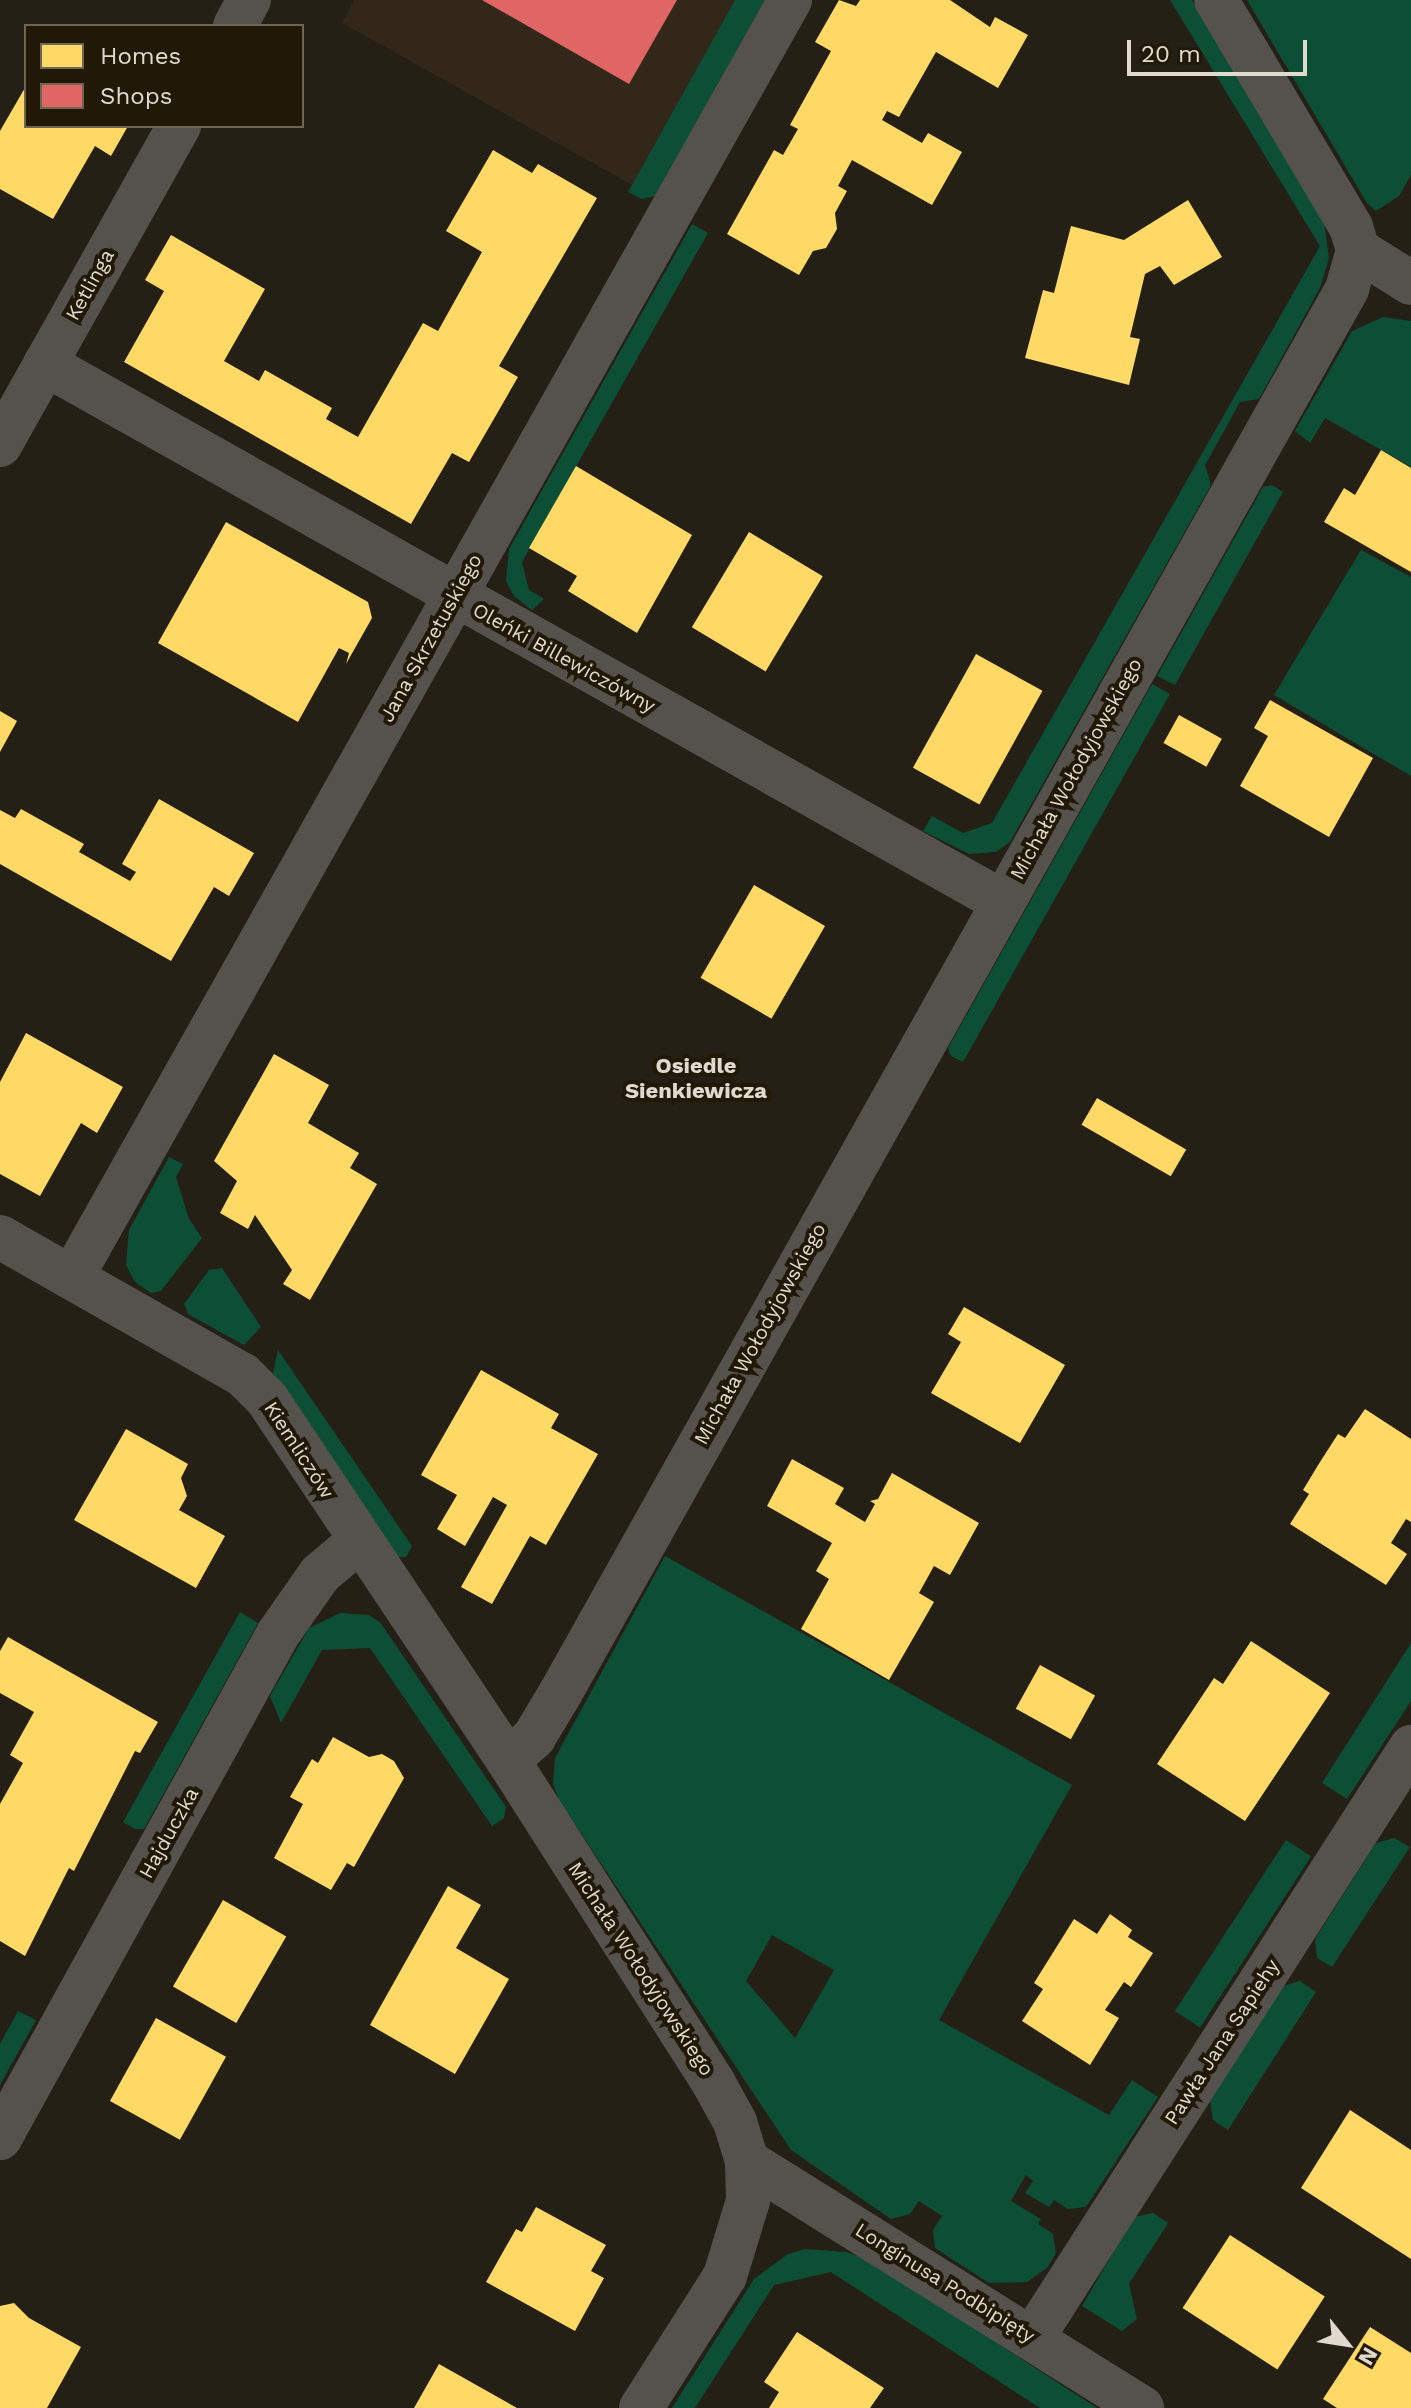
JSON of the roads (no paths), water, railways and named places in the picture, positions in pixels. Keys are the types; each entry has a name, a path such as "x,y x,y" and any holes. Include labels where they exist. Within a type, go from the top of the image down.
{"street":[{"path":"236,24 249,0"},
{"name":"Jana Skrzetuskiego","path":"72,1277 790,0"},
{"path":"1216,0 1338,202 1358,250 1411,283"},
{"name":"Ketlinga","path":"0,445 178,128"},
{"name":"Michała Wołodyjowskiego","path":"641,2408 725,2276 748,2201 747,2161 735,2122 713,2082 508,1760 534,1737 561,1692 1001,901 1339,303 1358,250"},
{"name":"Oleńki Billewiczówny","path":"45,364 1001,901"},
{"name":"Kiemliczów","path":"0,1237 243,1375 267,1399 358,1542 508,1760"},
{"name":"Hajduczka","path":"0,2138 278,1634 320,1574 358,1542"},
{"name":"Pawła Jana Sapiehy","path":"1033,2337 1411,1747"},
{"name":"Longinusa Podbipięty","path":"747,2161 1033,2337 1142,2408"}],"district":[{"name":"Osiedle Sienkiewicza","path":"696,1078"}]}
